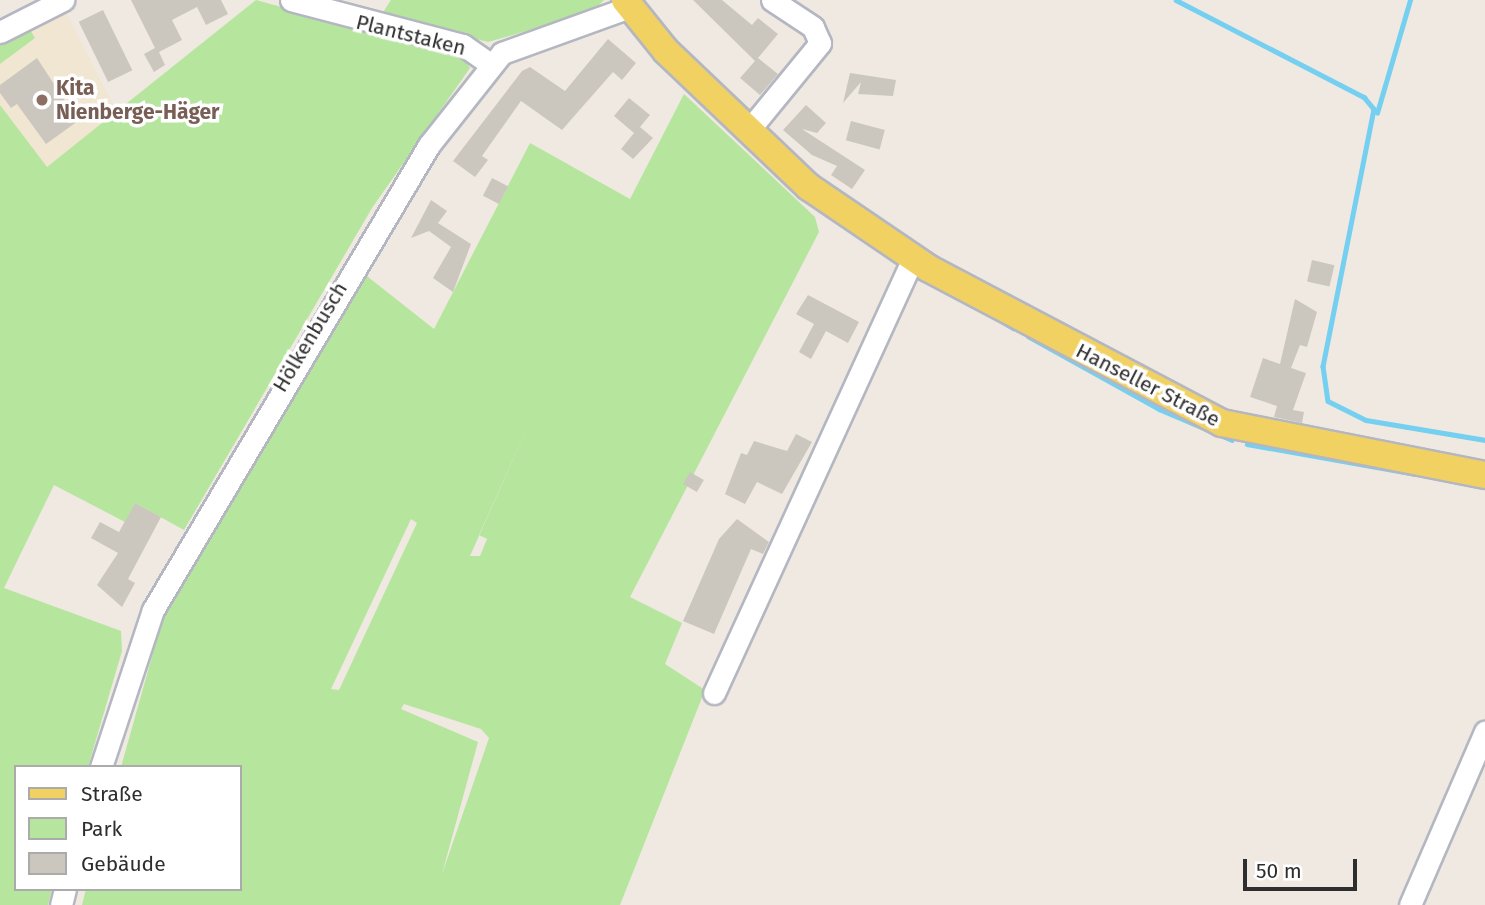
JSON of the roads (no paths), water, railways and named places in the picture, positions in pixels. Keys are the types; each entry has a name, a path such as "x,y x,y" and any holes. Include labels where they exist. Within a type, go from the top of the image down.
{"main road":[{"name":"Hanseller Straße","path":"628,4 748,131 820,197 913,259 1222,423 1485,475"}],"street":[{"path":"0,32 63,0"},
{"name":"Plantstaken","path":"291,0 463,45 489,63"},
{"path":"748,131 820,43 813,27 772,0"},
{"name":"Hölkenbusch","path":"102,765 153,610 400,189 489,63 511,48 628,4"},
{"path":"714,693 913,259"},
{"path":"1410,905 1485,732"}],"waterway":[{"path":"1176,0 1364,97 1374,109 1323,366 1328,401 1366,420 1485,440"},
{"path":"1377,113 1410,0"},
{"path":"1003,322 1013,328"},
{"path":"1028,336 1159,409 1232,440"},
{"path":"1247,444 1415,474"}],"place":[{"name":"Kita Nienberge-Häger","path":"42,100"}]}
